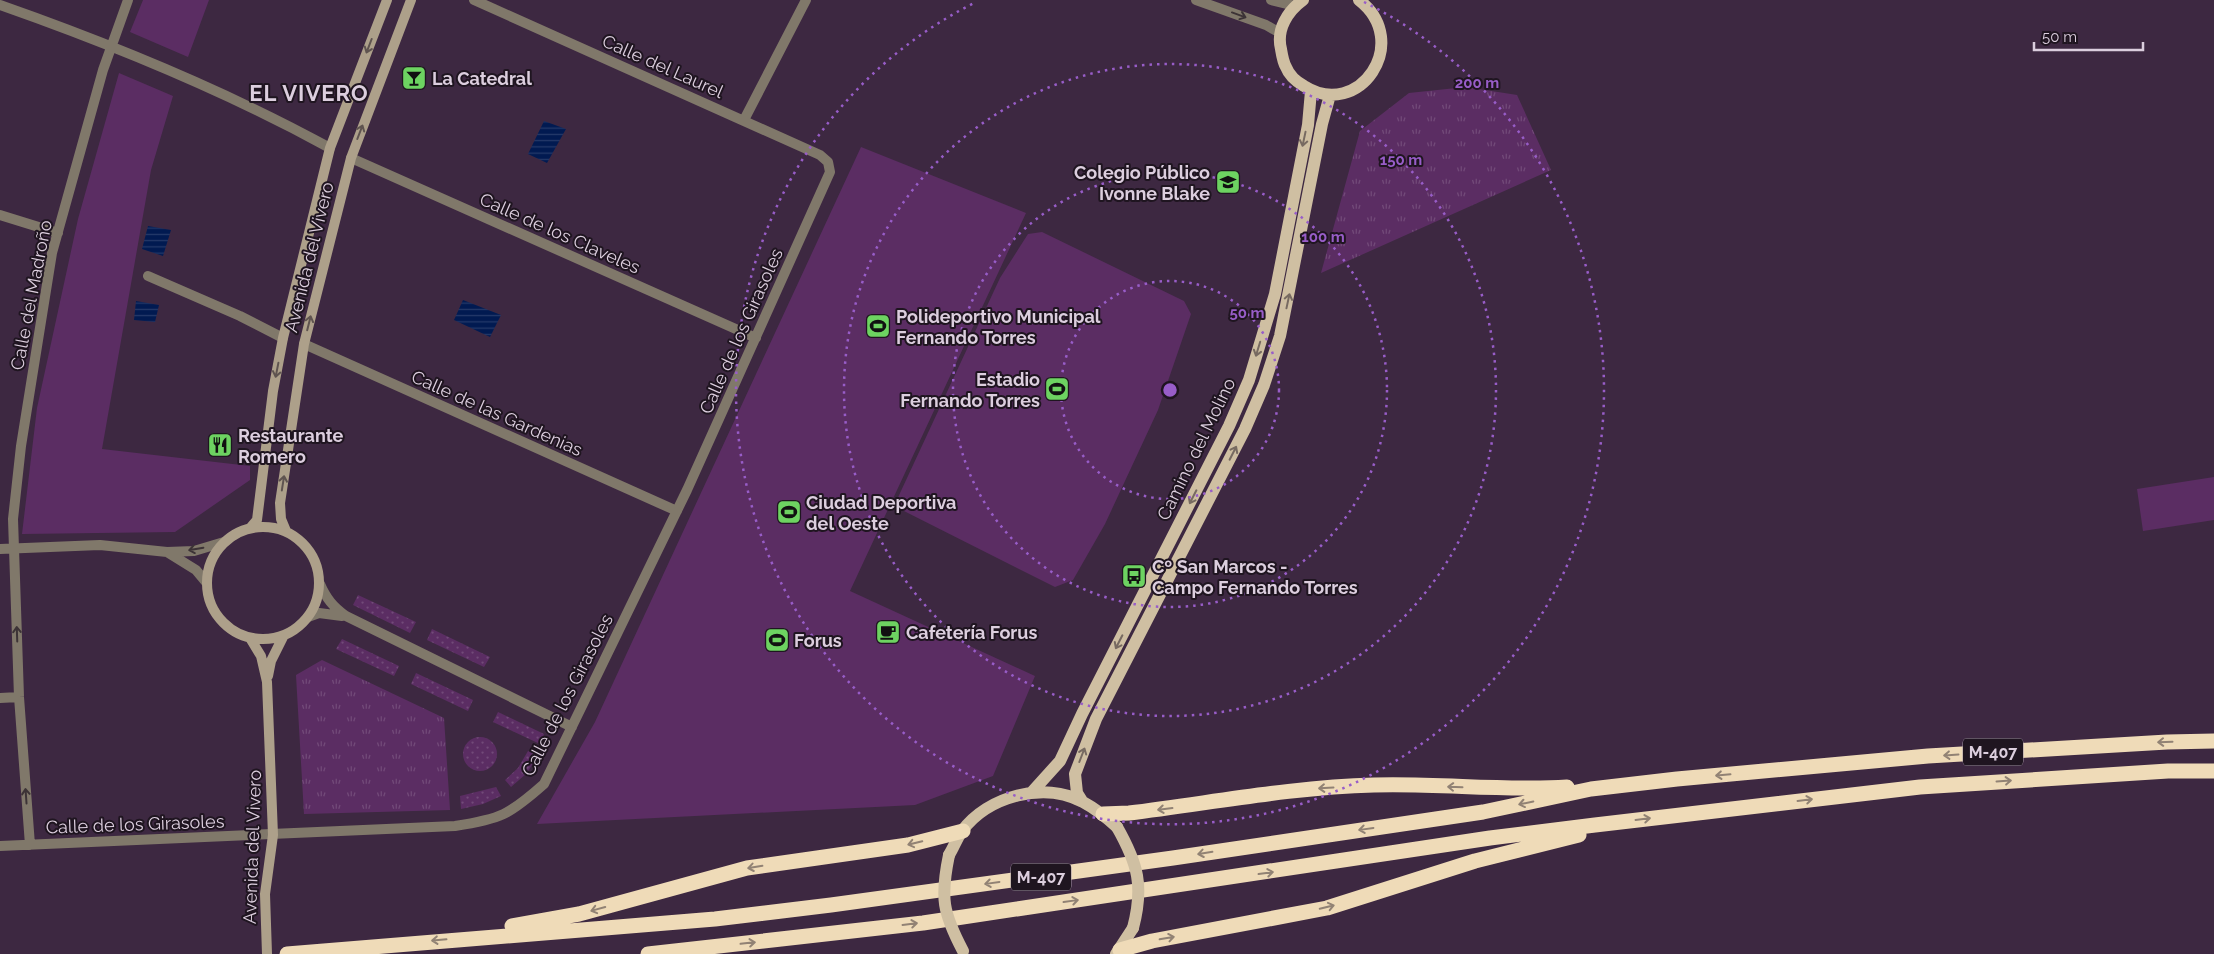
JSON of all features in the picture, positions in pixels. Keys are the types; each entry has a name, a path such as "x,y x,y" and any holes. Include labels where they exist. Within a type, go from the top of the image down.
{"highway":[{"name":"M-407","path":"286,954 715,918 850,902 1173,858 1484,812 1591,790 1677,779 1928,756 2128,744 2214,741"},
{"name":"M-407","path":"648,954 923,923 1490,838 1920,787 2168,771 2214,771"},
{"path":"1103,814 1129,814 1310,788 1374,785 1534,789 1568,786 1591,790"},
{"path":"1118,952 1152,941 1327,908 1476,861 1578,835 1595,825"},
{"path":"488,936 502,928 579,914 748,868 908,845 962,831"}],"main road":[{"name":"Avenida del Vivero","path":"252,527 256,520 273,391 283,338 330,148 386,0"},
{"name":"Avenida del Vivero","path":"286,530 281,519 280,503 304,344 350,158 411,0"},
{"path":"1299,3 1286,17 1280,34 1279,42 1286,68 1296,82 1311,91 1330,95 1351,91 1369,78 1380,59 1382,37 1375,17 1360,0"},
{"name":"Camino del Molino","path":"1032,792 1060,761 1082,714 1229,426 1249,380 1275,294 1308,125 1311,91"},
{"name":"Camino del Molino","path":"1082,801 1077,793 1075,774 1096,719 1245,429 1264,385 1283,326 1322,124 1330,95"},
{"path":"269,526 286,530 304,543 316,562 320,584 316,601 308,617 297,628 284,635 267,639 250,638 233,630 218,617 209,601 206,582 211,560 224,542 236,532 252,527 269,526"},
{"name":"Avenida del Vivero","path":"267,954 265,894 273,835 268,682 271,661 284,635"},
{"name":"Avenida del Vivero","path":"250,638 262,656 268,682"},
{"path":"965,953 948,922 943,884 949,855 962,831 981,812 1004,799 1032,792 1058,793 1082,801 1103,814 1117,827 1132,853 1139,879 1138,907 1133,928 1118,952"}],"street":[{"name":"Calle del Madroño","path":"30,845 19,697 13,519 21,446 52,253 103,70 128,0"},
{"name":"Calle del Laurel","path":"474,0 820,155 828,162 830,172"},
{"path":"744,120 806,0"},
{"path":"1196,0 1266,25 1280,34"},
{"path":"1271,0 1299,3"},
{"path":"0,5 112,46 217,90 330,148"},
{"name":"Calle de los Claveles","path":"350,158 756,338"},
{"name":"Calle de los Girasoles","path":"0,846 455,826 490,821 511,812 544,784 677,511 830,172"},
{"path":"0,215 58,233"},
{"path":"148,276 240,316 283,338"},
{"name":"Calle de las Gardenias","path":"304,344 677,511"},
{"path":"0,549 100,545 167,552 194,550 224,542"},
{"path":"167,552 196,570 206,582"},
{"path":"320,584 325,596 346,616 572,727"},
{"path":"308,617 319,613 346,616"},
{"path":"0,698 19,697"}],"green space":[{"path":"143,0 209,0 188,57 130,32"},
{"path":"119,73 173,96 151,170 102,449 250,466 250,480 175,532 22,534 37,408 78,219"},
{"path":"1466,87 1517,95 1551,170 1321,273 1360,131 1409,93"},
{"name":"Ciudad Deportiva del Oeste","path":"861,147 1026,213 850,591 1035,676 993,776 915,805 537,824 595,722"},
{"name":"Estadio Fernando Torres","path":"1042,232 1184,301 1191,314 1158,410 1105,524 1073,580 1055,587 894,506 1000,278 1028,234"},
{"path":"2214,477 2214,520 2143,531 2137,489"},
{"path":"358,595 416,622 410,633 353,605"},
{"path":"432,629 490,657 484,667 427,640"},
{"path":"342,639 399,666 394,676 336,649"},
{"path":"322,660 444,718 450,810 304,814 296,675"},
{"path":"416,673 473,700 468,711 411,684"},
{"path":"498,712 544,734 540,744 493,722"},
{"path":"480,737 487,738 492,742 496,747 496,761 492,766 487,770 480,771 473,770 468,766 464,761 463,754 464,747 468,742 473,738"},
{"path":"528,751 538,755 527,773 511,787 505,780 518,768"},
{"path":"496,787 501,796 483,804 461,809 460,796"}],"water":[{"path":"544,121 566,129 547,163 528,154"},
{"path":"148,226 171,230 163,256 142,249"},
{"path":"463,300 501,315 490,337 454,320"},
{"path":"136,301 159,305 155,322 134,320"}],"place":[{"name":"La Catedral","path":"414,78"},
{"name":"Colegio Público Ivonne Blake","path":"1228,182"},
{"name":"Polideportivo Municipal Fernando Torres","path":"878,326"},
{"name":"Estadio Fernando Torres","path":"1057,389"},
{"name":"Restaurante Romero","path":"220,445"},
{"name":"Ciudad Deportiva del Oeste","path":"789,512"},
{"name":"Cº San Marcos - Campo Fernando Torres","path":"1134,576"},
{"name":"Cafetería Forus","path":"888,632"},
{"name":"Forus","path":"777,640"}],"district":[{"name":"EL VIVERO","path":"309,93"}]}
